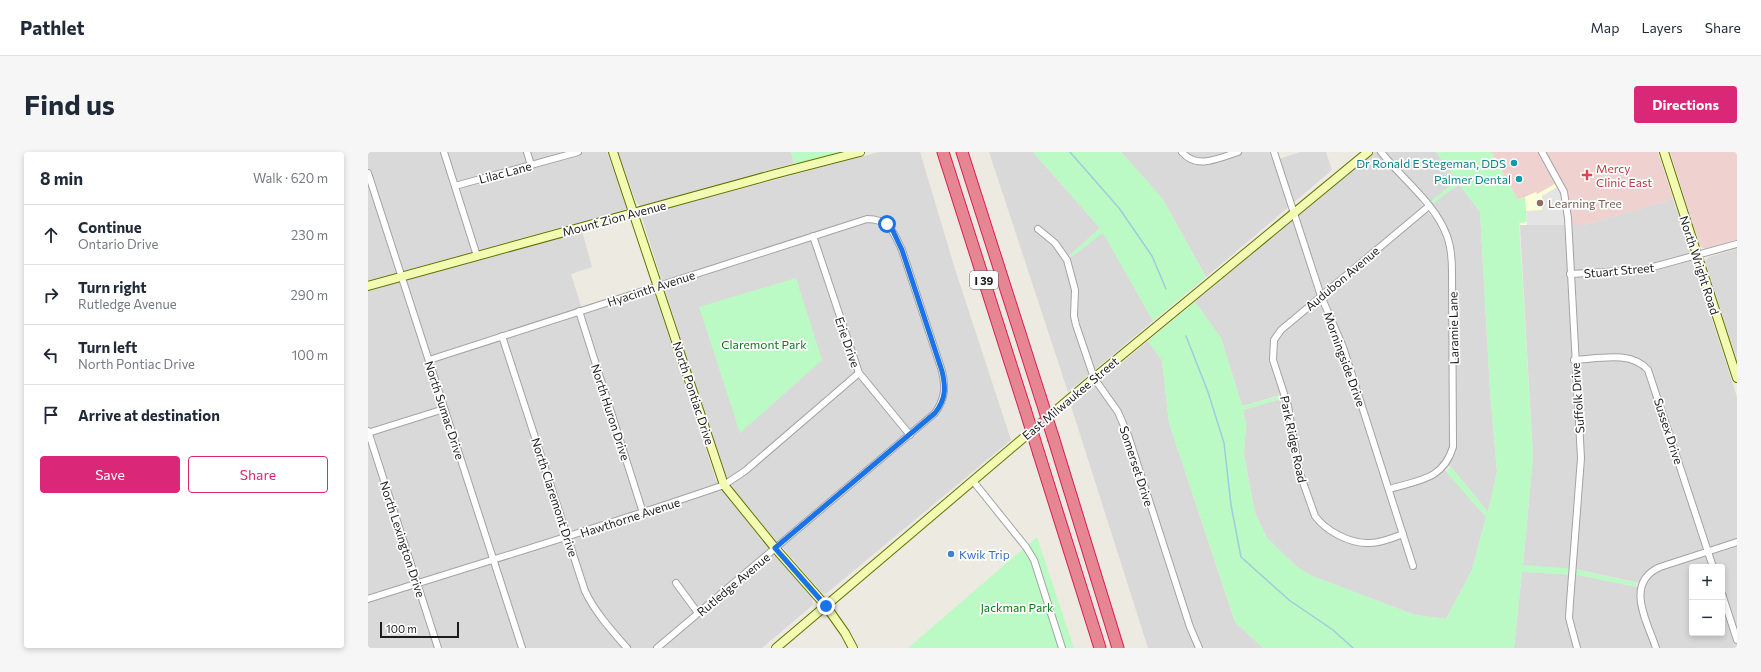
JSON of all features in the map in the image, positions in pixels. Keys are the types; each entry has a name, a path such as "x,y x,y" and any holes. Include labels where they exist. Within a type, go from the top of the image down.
{"highway":[{"name":"I 39","path":"943,152 1100,648"},
{"name":"I 39","path":"962,152 1054,440 1118,648"}],"main road":[{"name":"North Pontiac Drive","path":"613,152 724,485 775,548 826,606 846,633 853,648"},
{"name":"Mount Zion Avenue","path":"368,286 860,152"},
{"name":"East Milwaukee Street","path":"776,648 1094,378 1368,152"},
{"name":"North Wright Road","path":"1664,152 1737,378"}],"street":[{"path":"444,152 477,256"},
{"path":"527,152 531,165"},
{"name":"Lilac Lane","path":"454,186 578,152"},
{"path":"1182,152 1189,158 1199,162 1209,161 1238,152"},
{"name":"Morningside Drive","path":"1274,152 1321,296 1340,340 1413,566"},
{"name":"Laramie Lane","path":"1381,152 1428,206 1444,228 1450,244 1451,256 1453,447 1449,459 1437,473 1389,489"},
{"name":"Suffolk Drive","path":"1542,152 1566,196 1574,360 1581,458 1571,571 1569,618 1572,634 1577,648"},
{"name":"North Sumac Drive","path":"368,173 522,648"},
{"name":"Audubon Avenue","path":"1273,360 1273,345 1278,333 1428,206"},
{"name":"Hyacinth Avenue","path":"429,360 813,236 867,219 873,219 887,224 893,231 902,250 942,371 945,389"},
{"name":"Somerset Drive","path":"1038,229 1055,243 1067,260 1075,290 1074,316 1076,325 1094,378 1124,422 1190,626 1199,648"},
{"name":"Erie Drive","path":"813,236 859,373 910,435"},
{"name":"Stuart Street","path":"1570,274 1642,270 1737,244"},
{"name":"North Huron Drive","path":"579,311 643,513"},
{"name":"North Claremont Drive","path":"502,336 585,591 592,604 627,648"},
{"name":"Sussex Drive","path":"1574,360 1624,358 1635,360 1648,370 1712,564"},
{"name":"Park Ridge Road","path":"1273,360 1288,406 1299,471 1315,516 1319,522 1331,531 1357,542 1374,543 1403,534"},
{"name":"Hawthorne Avenue","path":"368,599 643,513 724,485 744,471 859,373"},
{"name":"Rutledge Avenue","path":"657,648 935,413 941,404 945,389"},
{"path":"368,432 444,408"},
{"name":"North Lexington Drive","path":"368,432 438,648"},
{"path":"973,481 1026,547 1034,560 1062,648"},
{"path":"1656,648 1639,597 1640,586 1643,580 1652,570 1737,542"},
{"path":"676,583 698,613"},
{"path":"1724,600 1737,640"}],"shaded area":[{"path":"368,152 607,152 627,207 624,210 368,281"},
{"path":"618,152 791,152 794,163 640,206 636,202"},
{"path":"879,152 920,152 955,269 1011,440 827,593 823,594 739,498 722,469 642,218 644,215"},
{"path":"989,152 1033,152 1100,228 1069,256 1070,258 1103,232 1153,321 1068,392"},
{"path":"1121,152 1269,152 1273,161 1300,152 1326,152 1332,170 1206,277 1162,198"},
{"path":"1373,152 1436,152 1457,181 1430,202 1426,197 1419,201 1432,217 1438,212 1432,204 1459,184 1480,212 1490,391 1497,472 1488,512 1451,467 1444,461 1441,465 1486,517 1472,570 1446,619 1415,615 1312,576 1297,567 1267,538 1255,513 1244,455 1246,424 1243,410 1290,396 1288,393 1242,406 1221,338 1195,302"},
{"path":"1491,152 1658,152 1673,199 1584,225 1520,225 1518,200"},
{"path":"1670,152 1737,152 1737,241 1705,249 1700,246"},
{"name":"Learning Tree","path":"1555,184 1562,200 1564,225 1520,225 1518,200 1536,192 1537,194"},
{"name":"Learning Tree","path":"1557,187 1562,200 1564,225 1527,225 1526,211 1542,210 1542,196"},
{"path":"1673,199 1737,397 1737,648 1514,648 1522,572 1579,575 1643,588 1644,584 1575,569 1523,566 1533,457 1520,225 1584,225"},
{"path":"582,231 592,267 571,274 583,312 654,291 716,480 732,503 812,598 813,605 762,648 368,648 368,291"},
{"path":"1737,249 1737,360 1705,261 1709,257"},
{"path":"1148,341 1162,360 1169,423 1235,622 1263,648 1148,648 1071,406"}],"green space":[{"path":"791,152 860,152 796,168"},
{"path":"1033,152 1121,152 1162,198 1206,277 1153,321 1103,233 1070,258 1069,256 1100,228"},
{"path":"1436,152 1491,152 1518,200 1525,197 1527,222 1519,223 1533,457 1523,565 1575,569 1637,583 1636,587 1579,575 1522,572 1514,648 1263,648 1235,622 1169,423 1162,360 1148,341 1195,302 1221,338 1242,406 1280,396 1281,399 1243,410 1246,424 1244,455 1255,513 1267,538 1297,567 1312,576 1415,615 1446,619 1472,570 1486,517 1446,472 1451,467 1488,512 1497,472 1490,391 1480,212 1459,184 1432,204 1430,202 1457,181"},
{"name":"Claremont Park","path":"796,278 822,360 740,433 699,307"},
{"name":"Jackman Park","path":"1037,537 1074,648 908,648"}],"waterway":[{"path":"1070,152 1119,208 1152,256 1166,289"},
{"path":"1186,336 1208,392 1224,443 1231,505 1241,557 1289,600 1333,630 1353,648"}],"place":[{"name":"Dr Ronald E Stegeman, DDS","path":"1514,163"},
{"name":"Mercy Clinic East","path":"1587,175"},
{"name":"Palmer Dental","path":"1519,179"},
{"name":"Learning Tree","path":"1540,203"},
{"name":"Kwik Trip","path":"951,554"}],"route":[{"path":"826,606 775,548 935,413 945,394 945,383 942,371 902,250 893,231 887,224"}]}
